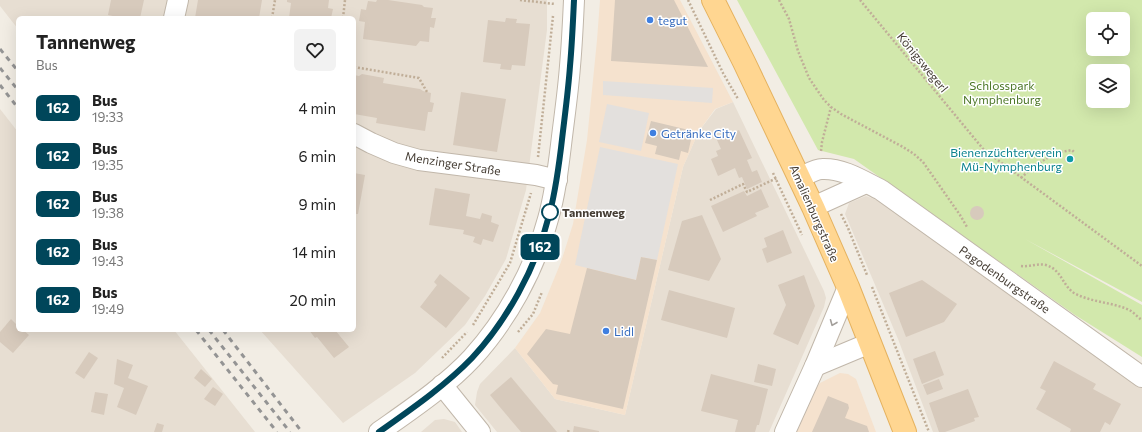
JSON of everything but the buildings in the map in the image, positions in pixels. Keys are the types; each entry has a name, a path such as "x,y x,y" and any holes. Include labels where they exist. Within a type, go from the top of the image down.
{"main road":[{"name":"Amalienburgstraße","path":"713,0 744,62 804,172 813,207 848,287 905,432"}],"street":[{"path":"174,16 178,0"},
{"path":"379,432 442,385 471,359 495,329 516,297 535,259 548,220 557,180 570,66 574,2"},
{"name":"Menzinger Straße","path":"356,135 394,153 419,160 536,175 557,180"},
{"name":"Pagodenburgstraße","path":"804,172 825,169 846,173 887,195 1142,377"},
{"path":"813,207 866,183"},
{"path":"785,432 815,366 848,287"},
{"path":"815,366 870,343"},
{"path":"442,385 480,432"}],"path":[{"path":"272,16 274,0"},
{"path":"343,16 345,0"},
{"path":"520,0 574,2"},
{"path":"688,0 723,74 740,103"},
{"path":"780,0 789,19 798,51 809,78 824,100 841,114 903,146 923,162 960,215 969,231"},
{"name":"Königswegerl","path":"860,0 984,150 1142,266"},
{"path":"441,360 471,328 510,263 536,175 554,2"},
{"path":"356,67 418,78 427,92"},
{"path":"710,200 743,184 747,192 775,179 804,172 822,142 831,107"},
{"path":"1021,178 1034,166 1056,153 1072,150 1075,153"},
{"path":"772,172 802,236"},
{"path":"1016,266 1038,264 1052,268 1059,274 1072,291 1079,296 1128,309 1142,320"}],"shaded area":[{"path":"0,0 547,0 547,30 526,190 506,259 485,296 465,325 415,373 343,423 262,332 356,332 356,16 16,16 16,26 0,6"},
{"path":"600,0 680,0 733,102 715,109 699,131 683,167 625,415 555,399 515,348 540,313 561,262 573,224 587,140"},
{"path":"603,81 713,88 712,103 603,95"},
{"path":"733,102 826,298 824,307 769,432 497,432 475,405 477,392 480,384 515,348 555,399 625,415 683,167 699,131 716,109"},
{"path":"607,104 649,113 641,151 599,142"},
{"path":"0,109 16,129 16,332 176,332 255,432 0,432"},
{"path":"600,147 678,164 657,260 641,257 636,280 575,265"},
{"path":"866,196 879,201 940,245 1142,383 1142,432 933,432 898,339 845,214 849,203"},
{"path":"840,373 848,374 856,379 876,432 795,432 812,394 820,383"},
{"path":"444,419 455,422 462,432 421,432 435,420"}],"green space":[{"name":"Schlosspark Nymphenburg","path":"737,0 1142,0 1142,302 1025,239 1142,305 1142,357 1075,315 854,159 818,150"}],"railway":[{"path":"0,49 16,69"},
{"path":"0,68 16,88"},
{"path":"0,85 16,105"},
{"path":"198,332 277,432"},
{"path":"211,332 290,432"},
{"path":"225,332 302,432"}],"bus line":[{"name":"162","path":"379,432 442,385 471,359 495,329 516,297 535,259 548,220 557,180 570,66 574,0"}],"place":[{"name":"tegut","path":"650,20"},
{"name":"Getränke City","path":"653,133"},
{"name":"Bienenzüchterverein Mü-Nymphenburg","path":"1070,159"},
{"name":"Tannenweg","path":"550,212"},
{"name":"Lidl","path":"606,331"}]}
